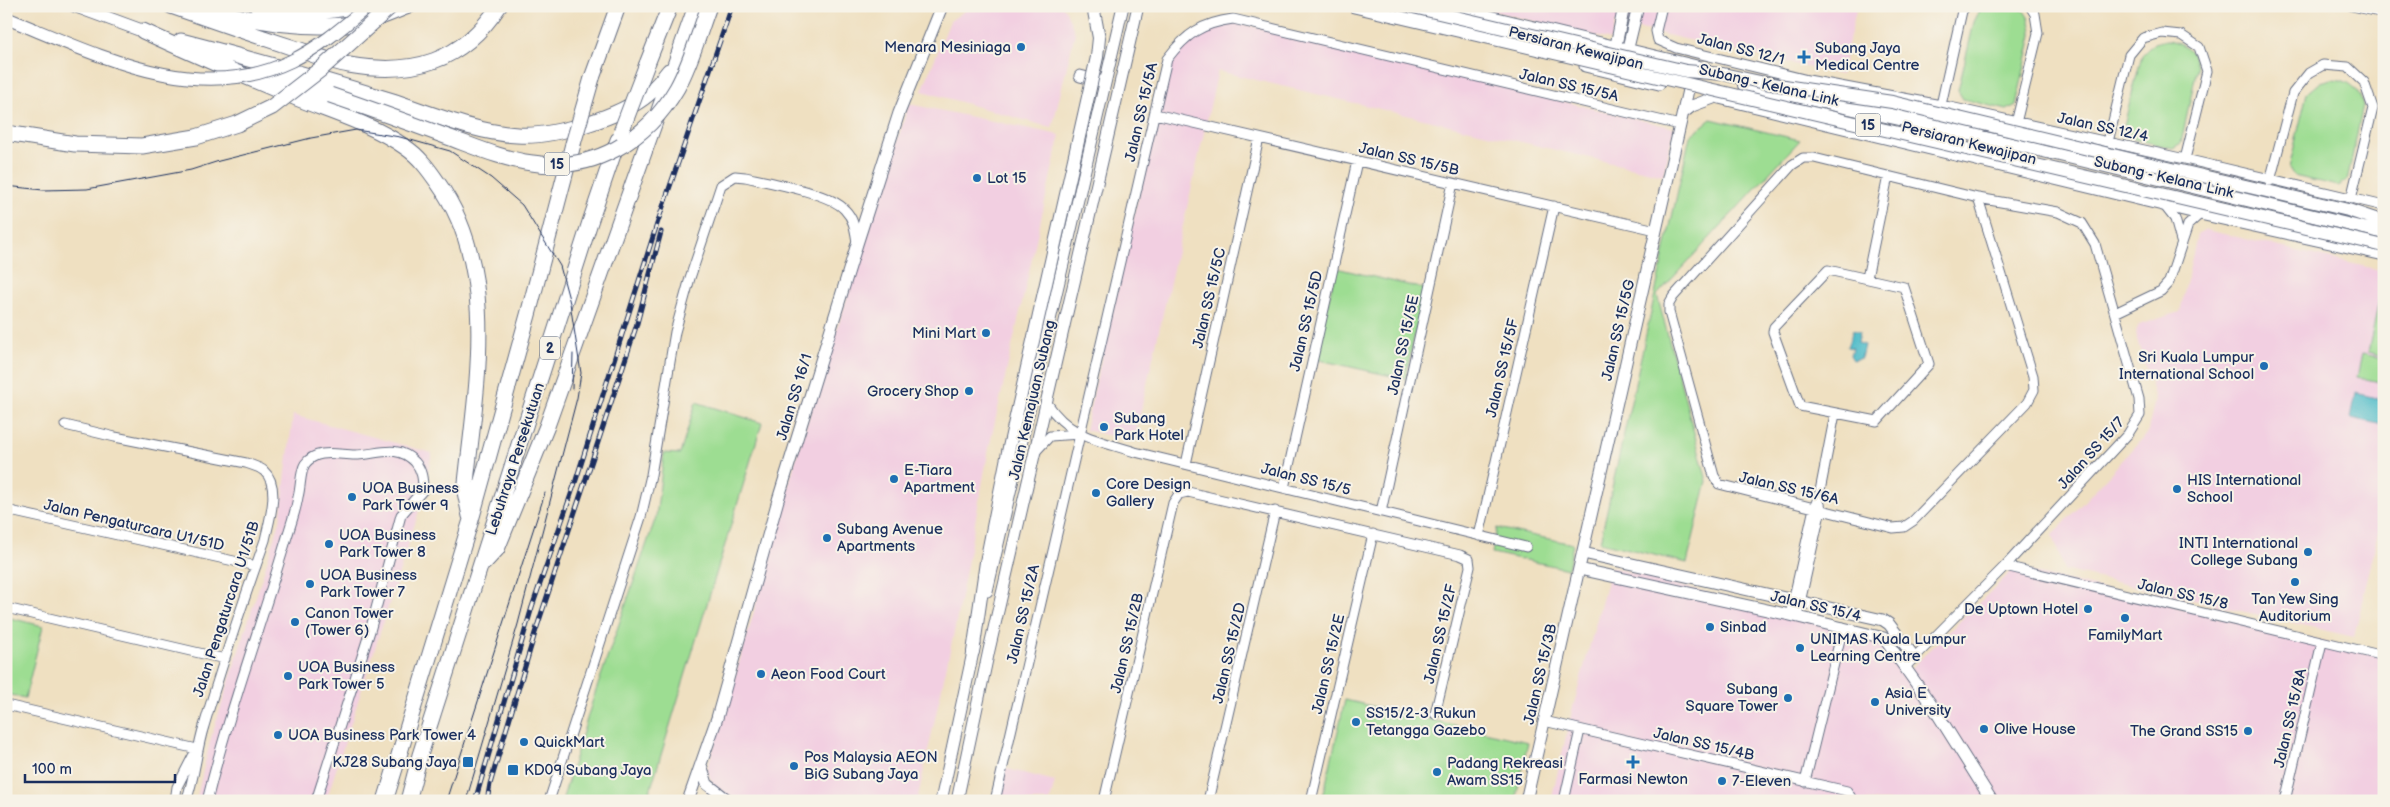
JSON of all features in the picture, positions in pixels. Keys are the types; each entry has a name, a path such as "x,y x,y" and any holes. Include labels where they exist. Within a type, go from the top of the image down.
{"highway":[{"path":"171,6 252,35 348,65 383,68 411,68 440,59 467,44 499,6"},
{"path":"186,6 288,26 324,28 362,23 408,6"},
{"path":"257,6 306,13 331,12 356,6"},
{"path":"6,133 75,144 142,146 196,137 237,124 272,107 321,69 391,6"},
{"name":"Lebuhraya Persekutuan","path":"385,801 471,520 592,78 618,6"},
{"name":"Lebuhraya Persekutuan","path":"408,801 420,756 590,222 621,132 670,6"},
{"path":"481,566 497,549 546,426 696,6"},
{"name":"15","path":"143,31 495,153 532,163 569,165 603,156 627,144 658,116 677,88 686,70 709,6"},
{"path":"143,31 299,73 481,130 516,135 535,135 606,116 632,105 662,81 672,67 684,38"},
{"path":"143,31 225,68 371,128 406,147 426,166 451,201 464,234 476,279 479,332 465,492 471,520"}],"main road":[{"name":"15","path":"75,6 143,31"},
{"path":"6,18 134,67 172,77 219,80 257,72 290,62 326,41 368,6"},
{"name":"Jalan SS 16/1","path":"688,801 740,642 778,500 857,244 899,113 942,6"},
{"path":"973,652 986,562 1008,452 1097,57 1099,38 1093,6"},
{"name":"Jalan Kemajuan Subang","path":"941,801 973,652 1123,6"},
{"name":"Jalan Kemajuan Subang","path":"956,801 989,650 1138,6"},
{"name":"Persiaran Kewajipan","path":"1345,6 2200,214 2384,255"},
{"name":"Subang - Kelana Link","path":"1352,6 2384,246"},
{"name":"15","path":"1409,6 1686,70"},
{"name":"Persiaran Kewajipan","path":"1447,6 1615,48 2292,200 2384,223"},
{"path":"1613,71 1615,68 1615,48 1624,6"},
{"path":"1613,71 1624,63 1638,6"},
{"path":"1634,23 1638,44 1650,56"},
{"path":"1686,70 1723,74 1765,83 1892,102 2348,210 2384,223"},
{"name":"Subang - Kelana Link","path":"1686,70 1794,96 2018,145 2384,233"},
{"path":"1613,71 1724,95 1744,104"},
{"path":"1080,76 1105,82"},
{"name":"Jalan SS 15/5G","path":"1583,553 1688,90"},
{"path":"1683,113 1692,106 1716,97"},
{"name":"Jalan SS 15/3B","path":"1526,801 1583,553"},
{"name":"Jalan SS 15/4","path":"1583,553 1797,599 1886,621 1915,658"},
{"name":"Jalan SS 15/4","path":"1579,569 1843,627 1884,638 1906,666 1992,801"},
{"path":"701,764 707,784 729,801"}],"street":[{"name":"Jalan SS 12/1","path":"1662,6 1656,32 1658,40 1665,45 1814,80"},
{"name":"Jalan SS 12/1","path":"1667,6 1662,29 1666,39 1809,76 1814,80"},
{"path":"1941,105 1962,10 1966,6"},
{"path":"2016,123 2038,33 2035,14 2030,6"},
{"path":"2352,6 2384,13"},
{"name":"Jalan SS 15/5A","path":"1080,434 1167,59 1182,39 1212,22 1233,19 1680,125"},
{"path":"2108,142 2129,55 2143,38 2162,32 2180,34 2199,47 2207,71 2185,158"},
{"path":"2270,180 2292,93 2308,73 2323,65 2348,67 2364,82 2373,108 2351,199"},
{"name":"Jalan SS 12/4","path":"1814,80 1941,105 2016,123 2185,158 2384,206"},
{"path":"1957,125 1960,109"},
{"name":"Jalan SS 15/5B","path":"1155,114 1656,230"},
{"name":"Jalan SS 15/5C","path":"1186,464 1259,138"},
{"name":"Jalan SS 15/6A","path":"1888,176 1814,158 1803,158 1792,165 1673,297 1669,304 1669,312 1714,476 1719,484 1893,528 1904,528 1913,521 2027,403 2034,390 2033,376 1978,198"},
{"name":"Jalan SS 15/5D","path":"1284,488 1357,161"},
{"path":"549,801 641,517 651,475 675,332 721,185 735,176 745,177 833,200 854,221 857,244"},
{"path":"1867,278 1888,176"},
{"name":"Jalan SS 15/7","path":"1888,176 1978,198 2058,212 2082,223 2095,244 2139,399 2140,415 2128,434 2005,566 1906,666"},
{"name":"Jalan SS 15/5E","path":"1381,512 1453,183"},
{"path":"2164,205 2175,219 2181,242"},
{"name":"Jalan SS 15/5F","path":"1479,536 1554,206"},
{"path":"2115,313 2161,291 2169,282 2188,225 2200,214"},
{"path":"1828,270 1904,287 1929,364 1877,421 1835,414 1800,406 1773,332 1774,327 1828,270"},
{"name":"Jalan SS 15/5","path":"1047,403 1063,424 1080,434 1135,452 1526,547"},
{"path":"1794,616 1818,509 1835,414"},
{"name":"Jalan Pengaturcara U1/51B","path":"66,425 115,438 246,463 264,471 273,486 271,513 265,540 197,750 190,790 186,801"},
{"name":"Jalan SS 15/5","path":"1036,451 1050,436 1080,434"},
{"name":"Jalan SS 15/2A","path":"995,801 1080,434"},
{"path":"207,801 221,745 289,531 303,469 314,456 324,453 356,455 394,450 404,452 422,472 423,490 401,514 370,631 316,801"},
{"name":"Jalan SS 15/2B","path":"1104,801 1173,503 1179,494 1188,492 1275,511"},
{"name":"Jalan Pengaturcara U1/51D","path":"6,510 256,566"},
{"path":"1275,511 1372,534"},
{"name":"Jalan SS 15/2D","path":"1208,801 1275,511"},
{"name":"Jalan SS 15/2F","path":"1372,534 1460,555 1469,559 1470,566 1435,714"},
{"name":"Jalan SS 15/2E","path":"1310,801 1372,534"},
{"name":"Jalan SS 15/8","path":"2005,566 2384,656"},
{"path":"6,608 225,659"},
{"path":"1805,782 1843,627"},
{"name":"Jalan SS 15/8A","path":"2285,801 2322,642"},
{"path":"6,705 197,750"},
{"name":"Jalan SS 15/4B","path":"1544,721 1847,791 1853,801"},
{"path":"1564,801 1580,730"},
{"name":"Jalan Pengaturcara U1/51B","path":"175,801 177,787 197,750"}],"shaded area":[{"path":"972,6 1062,6 1066,11 1075,33 1052,128 922,91 950,21"},
{"name":"Subang Jaya Medical Centre","path":"1472,6 1857,6 1841,75 1615,23 1611,40"},
{"path":"1234,22 1674,128 1663,175 1218,71 1134,441 1085,430 1170,59 1184,41 1213,25"},
{"path":"909,104 1060,135 989,448 956,623 917,801 736,801 714,787 707,770 751,622 799,448"},
{"path":"2206,230 2384,271 2384,534 2378,533 2354,637 2064,570 2053,535 2147,434 2155,399 2135,333 2139,325 2180,312 2197,235"},
{"path":"293,415 432,453 418,514 326,801 196,801 210,741 280,521"},
{"path":"1611,567 1882,640 1905,674 2015,568 2384,657 2383,801 1551,801 1572,711"},
{"path":"1004,768 1055,781 1050,801 998,801"}],"green space":[{"path":"1986,6 2018,6 2027,15 2031,26 2032,35 2016,105 2007,110 1963,99 1958,91 1974,22 1979,12"},
{"path":"2166,40 2178,42 2187,48 2194,57 2197,68 2181,143 2173,148 2128,138 2123,129 2142,55 2154,43"},
{"path":"2337,79 2353,86 2362,100 2363,106 2347,181 2338,186 2294,176 2289,168 2307,93 2320,82"},
{"path":"1711,119 1800,140 1657,295 1707,481 1687,563 1600,542 1690,136"},
{"path":"1336,268 1425,289 1405,379 1315,359"},
{"path":"2384,278 2384,356 2368,352"},
{"path":"2362,354 2384,358 2384,383 2357,377"},
{"path":"696,402 762,423 647,801 562,801 593,699 656,517 664,453 680,454"},
{"path":"1497,528 1573,544 1568,569 1492,553"},
{"path":"6,617 43,626 25,698 6,694"},
{"name":"Padang Rekreasi Awam SS15","path":"1345,700 1528,742 1515,801 1322,801"}],"water":[{"path":"1853,330 1860,332 1858,343 1864,345 1861,358 1853,360 1850,355 1852,348 1847,347"},
{"path":"2356,393 2384,400 2384,425 2351,418"}],"tram line":[{"path":"6,186 43,190 87,189 191,170 311,138 356,130 400,137 450,151 491,178 522,205 560,266 570,303 581,373 577,398 518,624 466,801"},
{"path":"572,389 573,354"},
{"path":"446,801 545,493"}],"railway":[{"path":"475,801 532,607 576,480 657,224 732,6"},
{"path":"487,801 490,784 535,633 636,327 661,232"}],"place":[{"name":"Menara Mesiniaga","path":"1021,47"},
{"name":"Subang Jaya Medical Centre","path":"1804,57"},
{"name":"Lot 15","path":"977,178"},
{"name":"Mini Mart","path":"986,333"},
{"name":"Sri Kuala Lumpur International School","path":"2264,366"},
{"name":"Grocery Shop","path":"969,391"},
{"name":"Subang Park Hotel","path":"1104,427"},
{"name":"E-Tiara Apartment","path":"894,479"},
{"name":"HIS International School","path":"2177,489"},
{"name":"Core Design Gallery","path":"1096,493"},
{"name":"UOA Business Park Tower 9","path":"352,497"},
{"name":"Subang Avenue Apartments","path":"827,538"},
{"name":"UOA Business Park Tower 8","path":"329,544"},
{"name":"INTI International College Subang","path":"2308,552"},
{"name":"Tan Yew Sing Auditorium","path":"2295,582"},
{"name":"UOA Business Park Tower 7","path":"310,584"},
{"name":"De Uptown Hotel","path":"2088,609"},
{"name":"FamilyMart","path":"2125,618"},
{"name":"Canon Tower (Tower 6)","path":"295,622"},
{"name":"Sinbad","path":"1710,627"},
{"name":"UNIMAS Kuala Lumpur Learning Centre","path":"1800,648"},
{"name":"Aeon Food Court","path":"761,674"},
{"name":"UOA Business Park Tower 5","path":"288,676"},
{"name":"Subang Square Tower","path":"1788,698"},
{"name":"Asia E University","path":"1875,702"},
{"name":"SS15/2-3 Rukun Tetangga Gazebo","path":"1356,722"},
{"name":"Olive House","path":"1984,729"},
{"name":"The Grand SS15","path":"2248,731"},
{"name":"UOA Business Park Tower 4","path":"278,735"},
{"name":"QuickMart","path":"524,742"},
{"name":"KJ28 Subang Jaya","path":"468,762"},
{"name":"Farmasi Newton","path":"1633,762"},
{"name":"Pos Malaysia AEON BiG Subang Jaya","path":"794,766"},
{"name":"KD09 Subang Jaya","path":"513,770"},
{"name":"Padang Rekreasi Awam SS15","path":"1437,772"},
{"name":"7-Eleven","path":"1722,781"}]}
